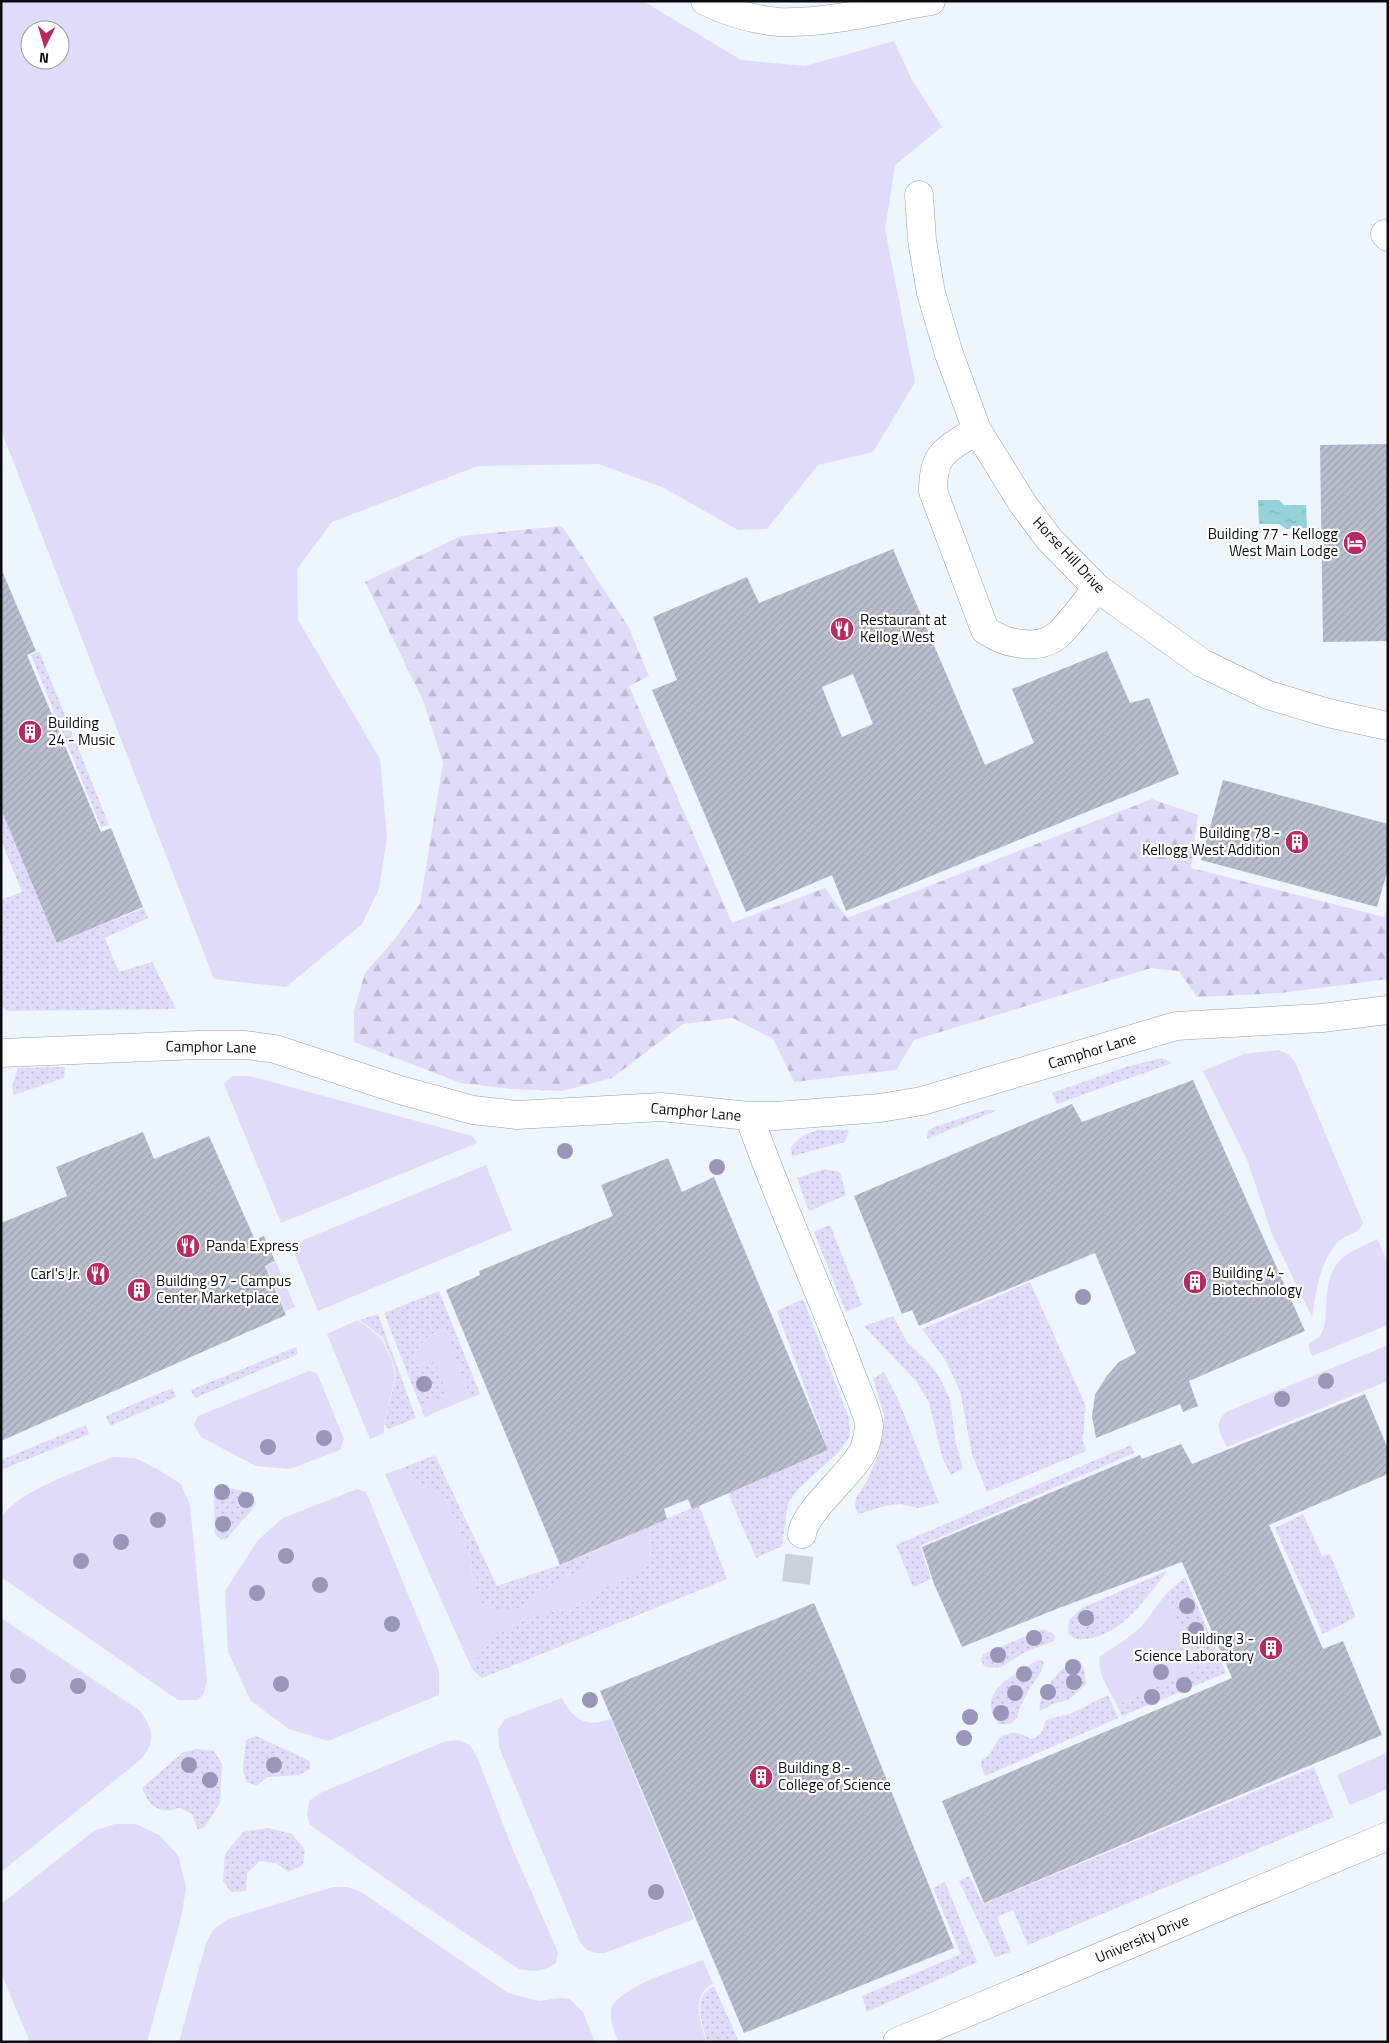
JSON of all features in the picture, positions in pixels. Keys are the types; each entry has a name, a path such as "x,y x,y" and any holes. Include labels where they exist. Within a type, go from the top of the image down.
{"street":[{"path":"705,1 743,16 778,22 811,21 931,1"},
{"name":"Horse Hill Drive","path":"919,195 922,240 931,293 948,354 977,430 1028,511 1049,539 1097,588 1202,663 1268,695 1328,713 1388,726"},
{"path":"977,430 940,454 933,473 933,491 985,630 996,637 1014,644 1039,643 1057,635 1097,588"},
{"name":"Camphor Lane","path":"1,1053 198,1044 246,1045 275,1049 400,1090 473,1110 517,1115 661,1107 749,1116 776,1116 880,1108 922,1101 1176,1026 1322,1018 1388,1010"},
{"path":"749,1116 770,1176 842,1350 869,1425 864,1451 848,1474 811,1514 803,1526 802,1534"},
{"name":"University Drive","path":"897,2042 1388,1836"}],"green space":[{"path":"1,1 643,1 741,60 805,66 894,41 912,80 942,127 895,165 885,229 915,382 873,452 818,465 767,529 738,530 664,488 599,464 478,466 332,522 297,569 298,620 380,759 387,837 379,889 362,924 286,987 214,979 1,430"},
{"path":"562,526 628,626 649,676 629,686 732,923 825,888 847,918 1152,799 1198,815 1191,868 1384,917 1388,904 1388,979 1281,993 1197,997 1179,971 1151,968 914,1040 896,1070 794,1082 773,1039 733,1018 683,1024 612,1078 562,1091 513,1089 461,1083 354,1042 354,1011 365,973 394,940 420,904 443,763 423,700 365,582 461,536"},
{"path":"39,651 109,825 101,827 31,655"},
{"path":"1,808 59,942 144,908 148,918 105,938 119,972 152,962 176,1009 7,1011 1,1005 1,900 22,892 1,840"},
{"path":"1279,1050 1289,1055 1295,1062 1363,1223 1356,1232 1342,1238 1327,1257 1320,1276 1312,1317 1272,1234 1248,1162 1203,1071 1244,1054"},
{"path":"1162,1058 1172,1063 1057,1104 1052,1093 1126,1067"},
{"path":"65,1067 64,1078 14,1095 12,1086 18,1068"},
{"path":"232,1076 249,1076 472,1136 477,1143 281,1223 224,1084"},
{"path":"986,1110 998,1110 927,1139 928,1131 934,1127"},
{"path":"818,1130 849,1130 845,1142 792,1156 791,1147 802,1136"},
{"path":"486,1165 512,1230 318,1311 291,1245"},
{"path":"825,1169 840,1172 846,1195 809,1211 797,1178"},
{"path":"830,1225 862,1305 846,1312 814,1232"},
{"path":"1377,1239 1388,1262 1388,1325 1312,1356 1309,1343 1319,1337 1323,1330 1327,1291 1333,1270 1344,1257"},
{"path":"276,1262 295,1307 285,1311 266,1266"},
{"path":"1030,1282 1085,1404 1082,1438 1086,1451 987,1492 972,1454 960,1391 946,1361 922,1329"},
{"path":"439,1291 480,1394 470,1398 445,1329 440,1331 431,1335 421,1345 415,1355 419,1367 435,1362 447,1395 424,1404 429,1415 425,1418 384,1313"},
{"path":"803,1299 849,1418 850,1436 839,1452 799,1488 788,1503 782,1546 756,1558 728,1493 828,1450 777,1311"},
{"path":"378,1314 416,1418 389,1429 384,1424 396,1377 393,1362 383,1338 360,1320"},
{"path":"893,1316 907,1342 928,1362 940,1378 950,1399 956,1444 963,1468 951,1475 942,1457 929,1402 916,1381 864,1326"},
{"path":"358,1320 382,1339 392,1362 395,1377 384,1423 384,1433 370,1439 327,1334"},
{"path":"445,1329 470,1398 429,1415 424,1404 446,1395 419,1367 415,1355 427,1339"},
{"path":"1388,1345 1388,1381 1227,1447 1219,1429 1220,1421 1226,1412"},
{"path":"296,1347 298,1354 195,1398 191,1390"},
{"path":"309,1371 317,1373 344,1439 340,1450 290,1469 256,1466 201,1437 194,1425 198,1416"},
{"path":"884,1372 898,1399 939,1503 918,1508 901,1504 885,1506 858,1514 855,1507 856,1498 868,1479 878,1455 883,1430 884,1415 873,1379"},
{"path":"172,1388 176,1397 110,1426 106,1416"},
{"path":"86,1425 89,1434 1,1470 1,1460"},
{"path":"1131,1445 1134,1453 920,1546 931,1579 913,1587 896,1545"},
{"path":"435,1455 497,1586 592,1552 592,1563 578,1573 560,1578 523,1607 505,1610 491,1608 481,1602 474,1589 471,1559 449,1506 437,1492 411,1479 400,1469"},
{"path":"113,1457 135,1458 157,1469 181,1484 190,1505 207,1681 204,1693 198,1700 178,1700 1,1577 1,1520 8,1510 19,1500 51,1482"},
{"path":"400,1469 411,1479 437,1492 449,1506 471,1559 472,1575 523,1607 560,1578 578,1573 592,1563 592,1552 645,1528 650,1542 651,1561 641,1572 598,1589 587,1600 567,1609 533,1615 514,1625 493,1638 479,1655 472,1669 385,1474"},
{"path":"218,1488 229,1488 252,1493 256,1503 227,1538 221,1540 215,1534 214,1495"},
{"path":"357,1489 366,1492 439,1670 439,1695 328,1741 289,1729 251,1701 228,1652 225,1591 258,1540 283,1518"},
{"path":"699,1505 727,1579 482,1678 472,1669 479,1655 493,1638 514,1625 533,1615 567,1609 587,1600 598,1589 641,1572 651,1560 650,1542 645,1528"},
{"path":"1303,1514 1322,1556 1330,1554 1356,1617 1323,1634 1275,1528"},
{"path":"1169,1570 1133,1613 1111,1631 1099,1636 1082,1639 1074,1638 1068,1633 1069,1620 1082,1608"},
{"path":"1185,1577 1226,1673 1122,1716 1117,1705 1198,1669 1166,1594"},
{"path":"1166,1594 1199,1669 1117,1705 1102,1675 1099,1662 1100,1656 1141,1627"},
{"path":"1,1618 139,1710 150,1729 151,1741 140,1760 1,1872"},
{"path":"1043,1629 1055,1636 1054,1641 1025,1652 1001,1667 992,1668 984,1666 981,1660 983,1654"},
{"path":"1038,1660 1042,1660 1044,1663 1041,1672 1020,1707 1017,1718 1010,1724 999,1724 992,1713 991,1703 994,1694 1009,1678"},
{"path":"1080,1662 1084,1668 1086,1684 1069,1700 1055,1703 1040,1711 1041,1698 1055,1677 1072,1663"},
{"path":"1108,1695 1118,1718 985,1776 981,1766 982,1760 989,1755 1000,1737 1016,1733 1030,1739 1037,1737 1044,1727 1046,1720 1072,1713"},
{"path":"562,1698 571,1712 581,1720 594,1723 611,1719 694,1919 605,1953 591,1951 580,1942 499,1747 498,1730 505,1719"},
{"path":"256,1736 310,1761 310,1769 299,1775 267,1777 257,1786 246,1782 243,1769 246,1740"},
{"path":"458,1740 470,1745 477,1757 513,1850 558,1952 556,1963 543,1970 519,1969 419,1902 310,1825 307,1815 309,1801 320,1793 446,1741"},
{"path":"196,1749 214,1751 222,1764 220,1803 204,1828 198,1830 192,1814 179,1808 160,1810 156,1808 148,1800 142,1788 182,1753"},
{"path":"1388,1752 1388,1789 1350,1805 1337,1775"},
{"path":"1314,1767 1334,1817 1028,1945 1013,1910 997,1917 1011,1952 995,1957 959,1881 969,1876 983,1904"},
{"path":"115,1824 136,1824 159,1835 178,1855 186,1888 181,1918 147,2042 30,2042 1,1973 1,1904 94,1831"},
{"path":"268,1828 292,1834 305,1850 303,1865 288,1872 276,1863 260,1861 247,1873 246,1891 231,1892 223,1881 225,1854 243,1832"},
{"path":"945,1882 977,1962 867,2012 862,1996 961,1954 933,1888"},
{"path":"333,1887 348,1887 361,1892 508,1993 539,2001 562,1998 570,1999 583,2012 595,2042 179,2042 206,1943 213,1930 228,1919"},
{"path":"703,1960 713,1984 706,1989 699,2002 700,2018 706,2042 619,2042 611,2020 614,2003 635,1987"},
{"path":"714,1986 739,2042 707,2042 701,2019 701,2003 707,1990"}],"water":[{"path":"1258,500 1279,500 1284,505 1306,505 1307,528 1286,529 1279,524 1259,524"}],"building":[{"name":"Building 77 - Kellogg West Main Lodge","path":"1388,444 1388,641 1323,642 1320,445"},
{"path":"893,549 985,765 1034,743 1012,689 1107,651 1130,703 1149,698 1179,774 846,911 832,875 746,912 652,690 677,680 653,617 747,577 759,603","holes":["853,674 873,724 842,737 822,687"]},
{"name":"Building 24 - Music","path":"3,573 36,651 27,655 101,832 111,828 143,907 57,943 1,809 1,574"},
{"name":"Building 78 - Kellogg West Addition","path":"1223,780 1388,824 1388,869 1377,907 1201,860"},
{"name":"Building 4 - Biotechnology","path":"1193,1080 1305,1331 1189,1381 1198,1406 1183,1412 1180,1404 1096,1438 1092,1416 1095,1395 1106,1377 1119,1362 1136,1353 1095,1253 919,1326 912,1310 902,1314 854,1196 1072,1104 1082,1122"},
{"name":"Building 97 - Campus Center Marketplace","path":"143,1132 154,1159 209,1136 255,1240 264,1236 275,1261 265,1266 286,1315 1,1441 1,1223 67,1196 56,1167"},
{"path":"668,1158 682,1192 714,1177 828,1450 692,1509 688,1499 664,1509 667,1519 560,1565 446,1290 480,1275 479,1271 613,1216 601,1185"},
{"name":"Building 3 - Science Laboratory","path":"1365,1394 1388,1449 1388,1474 1269,1525 1323,1649 1343,1641 1382,1735 984,1903 942,1801 1232,1678 1182,1562 962,1647 934,1584 922,1547 1140,1455 1142,1459 1181,1444 1192,1464"},
{"name":"Building 8 - College of Science","path":"814,1603 842,1668 954,1948 744,2033 600,1691"}],"tunnel":[{"path":"796,1583 802,1534"}],"place":[{"name":"Building 77 - Kellogg West Main Lodge","path":"1355,543"},
{"name":"Restaurant at Kellog West","path":"842,629"},
{"name":"Building 24 - Music","path":"30,732"},
{"name":"Building 78 - Kellogg West Addition","path":"1297,842"},
{"name":"Panda Express","path":"188,1246"},
{"name":"Carl's Jr.","path":"98,1274"},
{"name":"Building 4 - Biotechnology","path":"1195,1282"},
{"name":"Building 97 - Campus Center Marketplace","path":"139,1290"},
{"name":"Building 3 - Science Laboratory","path":"1271,1648"},
{"name":"Building 8 - College of Science","path":"761,1777"}]}
